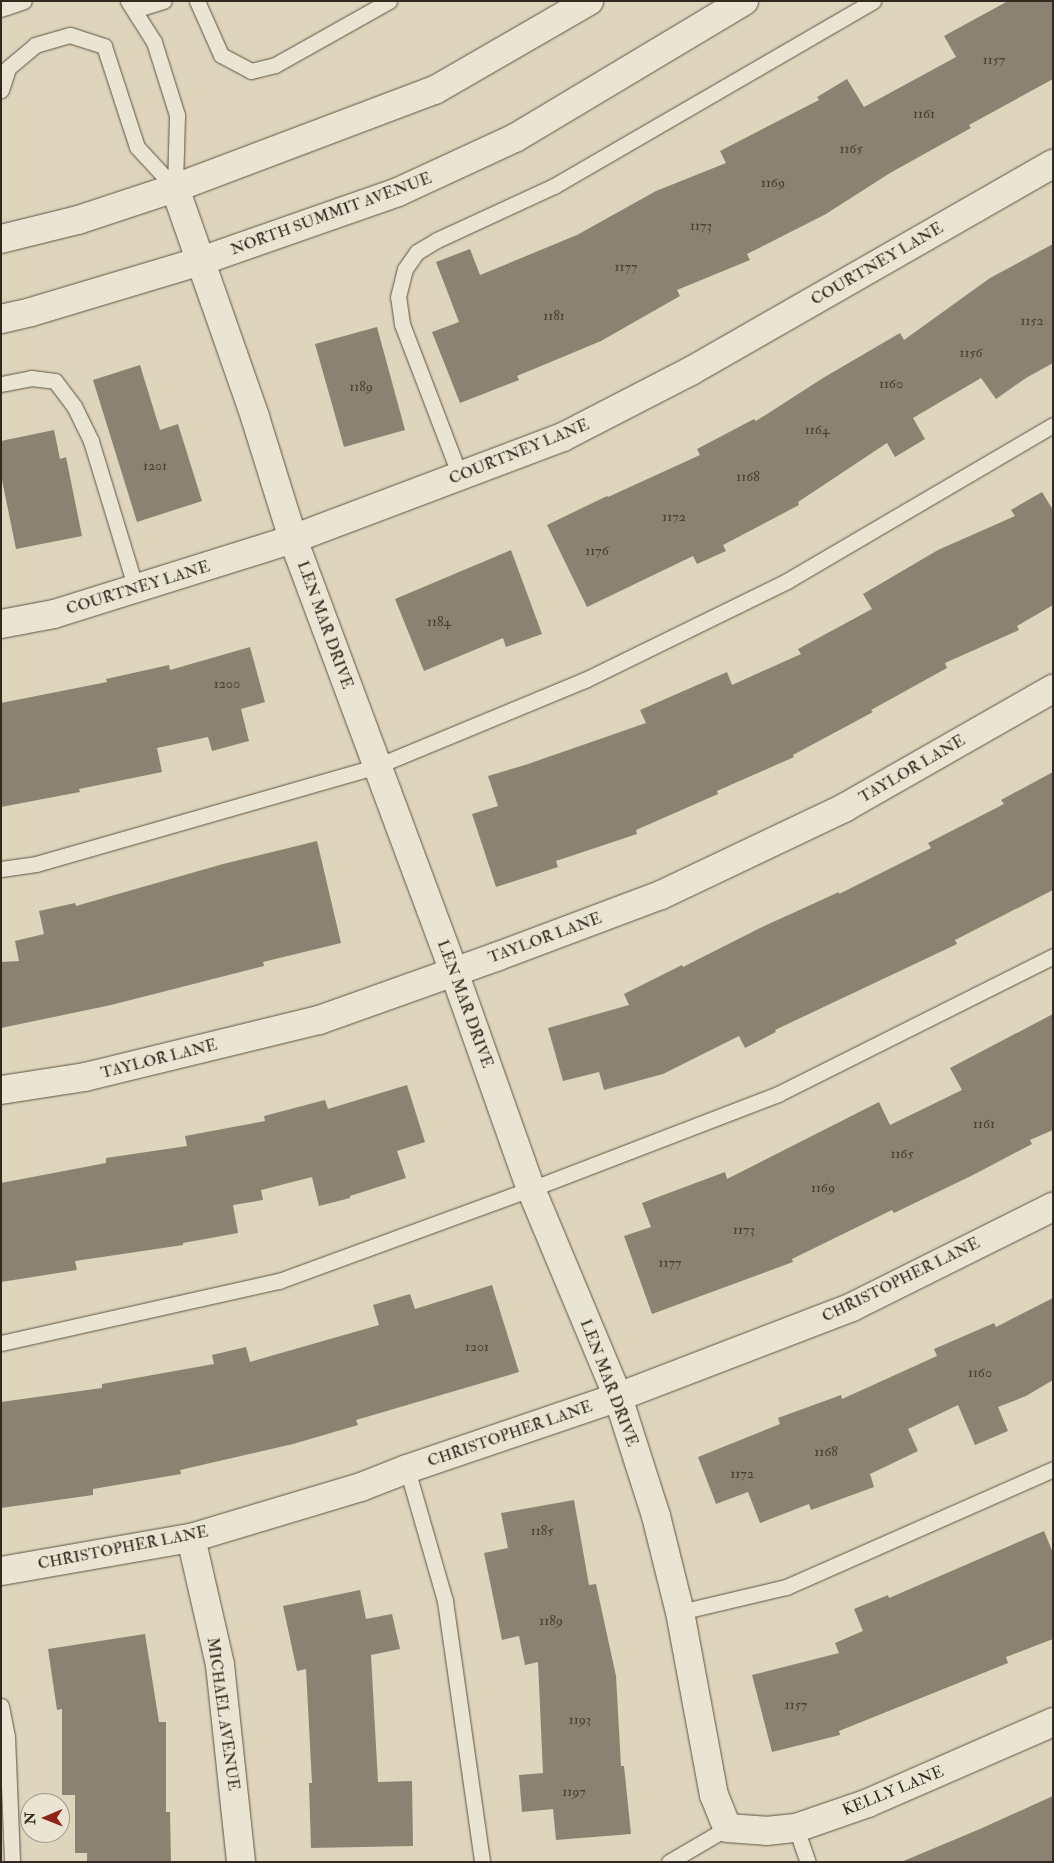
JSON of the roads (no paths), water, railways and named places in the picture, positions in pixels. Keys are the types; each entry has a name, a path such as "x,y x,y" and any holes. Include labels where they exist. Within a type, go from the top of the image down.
{"street":[{"path":"1,239 78,220 175,188 435,90 589,1"},
{"name":"NORTH SUMMIT AVENUE","path":"1,319 31,312 201,261 398,192 515,138 744,1"},
{"name":"COURTNEY LANE","path":"1,624 54,614 293,539 563,437 691,372 1053,164"},
{"name":"LEN MAR DRIVE","path":"175,188 254,417 293,539 454,972 531,1189 618,1397 656,1516 680,1612 714,1794 727,1828"},
{"name":"TAYLOR LANE","path":"1,1090 85,1077 318,1020 661,895 844,808 1053,689"},
{"name":"CHRISTOPHER LANE","path":"1,1571 191,1538 361,1487 407,1469 618,1397 852,1307 1053,1207"},
{"name":"MICHAEL AVENUE","path":"191,1538 220,1665 241,1862"},
{"name":"KELLY LANE","path":"727,1828 766,1831 796,1828 868,1803 1053,1722"}],"lane":[{"path":"1,9 24,1"},
{"path":"164,1 131,6 154,42 177,115 175,188"},
{"path":"197,1 221,55 251,71 275,65 389,1"},
{"path":"460,476 402,324 398,297 405,269 417,252 437,240 554,186 873,1"},
{"path":"1,90 8,68 35,45 70,35 104,46 136,147 175,188"},
{"path":"1,384 31,378 56,381 74,406 91,441 136,589"},
{"path":"1,869 36,864 377,766 585,680 786,580 1053,424"},
{"path":"1,1343 279,1282 531,1189 778,1094 1053,956"},
{"path":"680,1612 786,1588 1053,1468"},
{"path":"407,1469 445,1601 482,1862"},
{"path":"1,1706 7,1736 12,1862"},
{"path":"669,1862 727,1828"},
{"path":"796,1828 808,1862"}]}
